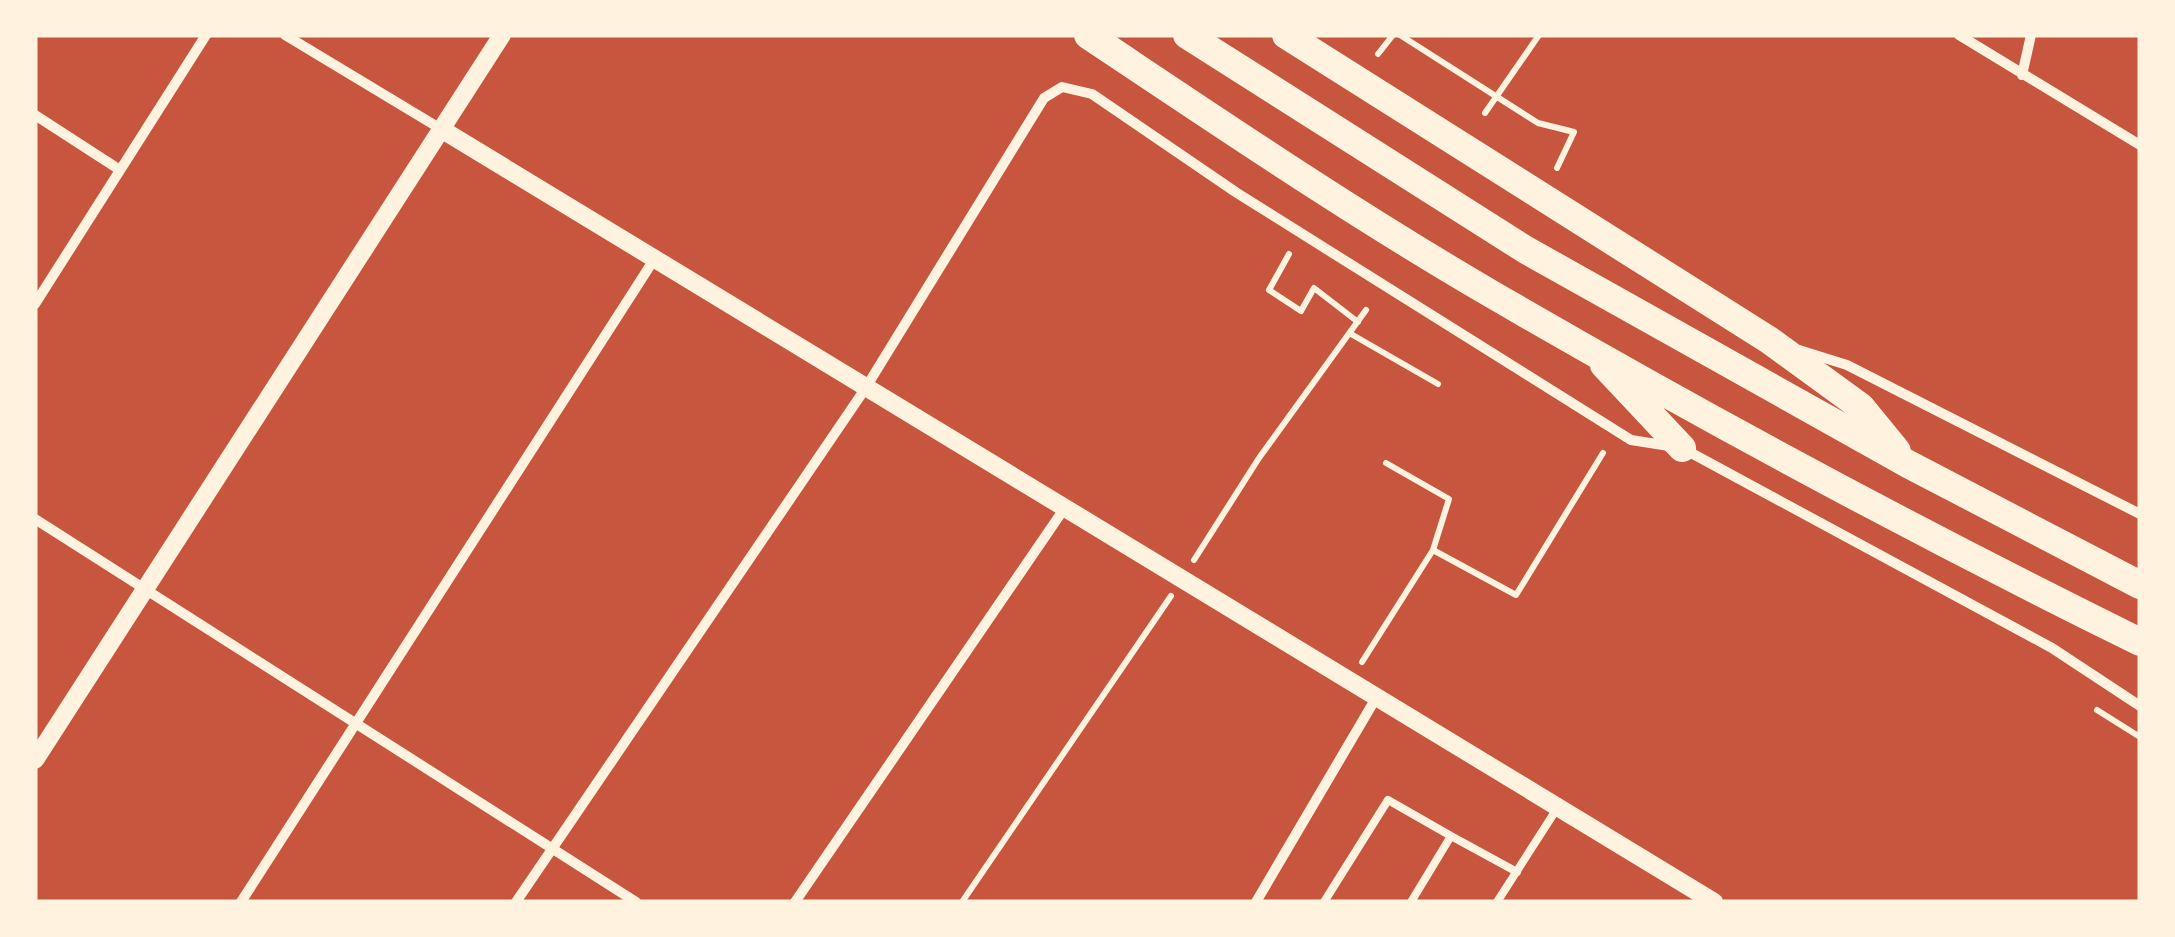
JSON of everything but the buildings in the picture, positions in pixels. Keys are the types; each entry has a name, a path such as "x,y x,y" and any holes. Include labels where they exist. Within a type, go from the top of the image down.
{"highway":[{"path":"1088,35 1286,167 1487,292 1811,471 2140,642"},
{"path":"1186,35 1526,250 1908,464 2140,585"},
{"path":"1286,35 1769,340 1861,407 1908,464"},
{"path":"1586,346 1682,448"}],"street":[{"path":"35,304 206,35"},
{"path":"285,35 1714,902"},
{"path":"35,760 502,35"},
{"path":"1958,35 2140,145"},
{"path":"2022,75 2031,35"},
{"path":"516,902 865,389 1044,98 1062,87 1092,94 1270,214 1631,440 1682,448 2052,648 2140,706"},
{"path":"35,114 120,170"},
{"path":"241,902 655,257"},
{"path":"1769,340 1846,365 2140,514"},
{"path":"795,902 1064,508"},
{"path":"35,518 636,902"},
{"path":"1256,902 1376,698"}],"lane":[{"path":"1324,902 1388,800 1517,872"},
{"path":"1497,902 1558,808"},
{"path":"1410,902 1452,836"}],"path":[{"path":"1378,54 1396,35 1538,123 1574,132 1557,168"},
{"path":"1485,113 1539,35"},
{"path":"1289,254 1269,290 1300,311 1314,288 1358,322"},
{"path":"962,902 1182,580 1259,458 1366,310"},
{"path":"1351,334 1438,384"},
{"path":"1433,550 1516,595 1603,453"},
{"path":"1349,682 1433,550 1449,500 1386,463"},
{"path":"2096,710 2140,737"}]}
